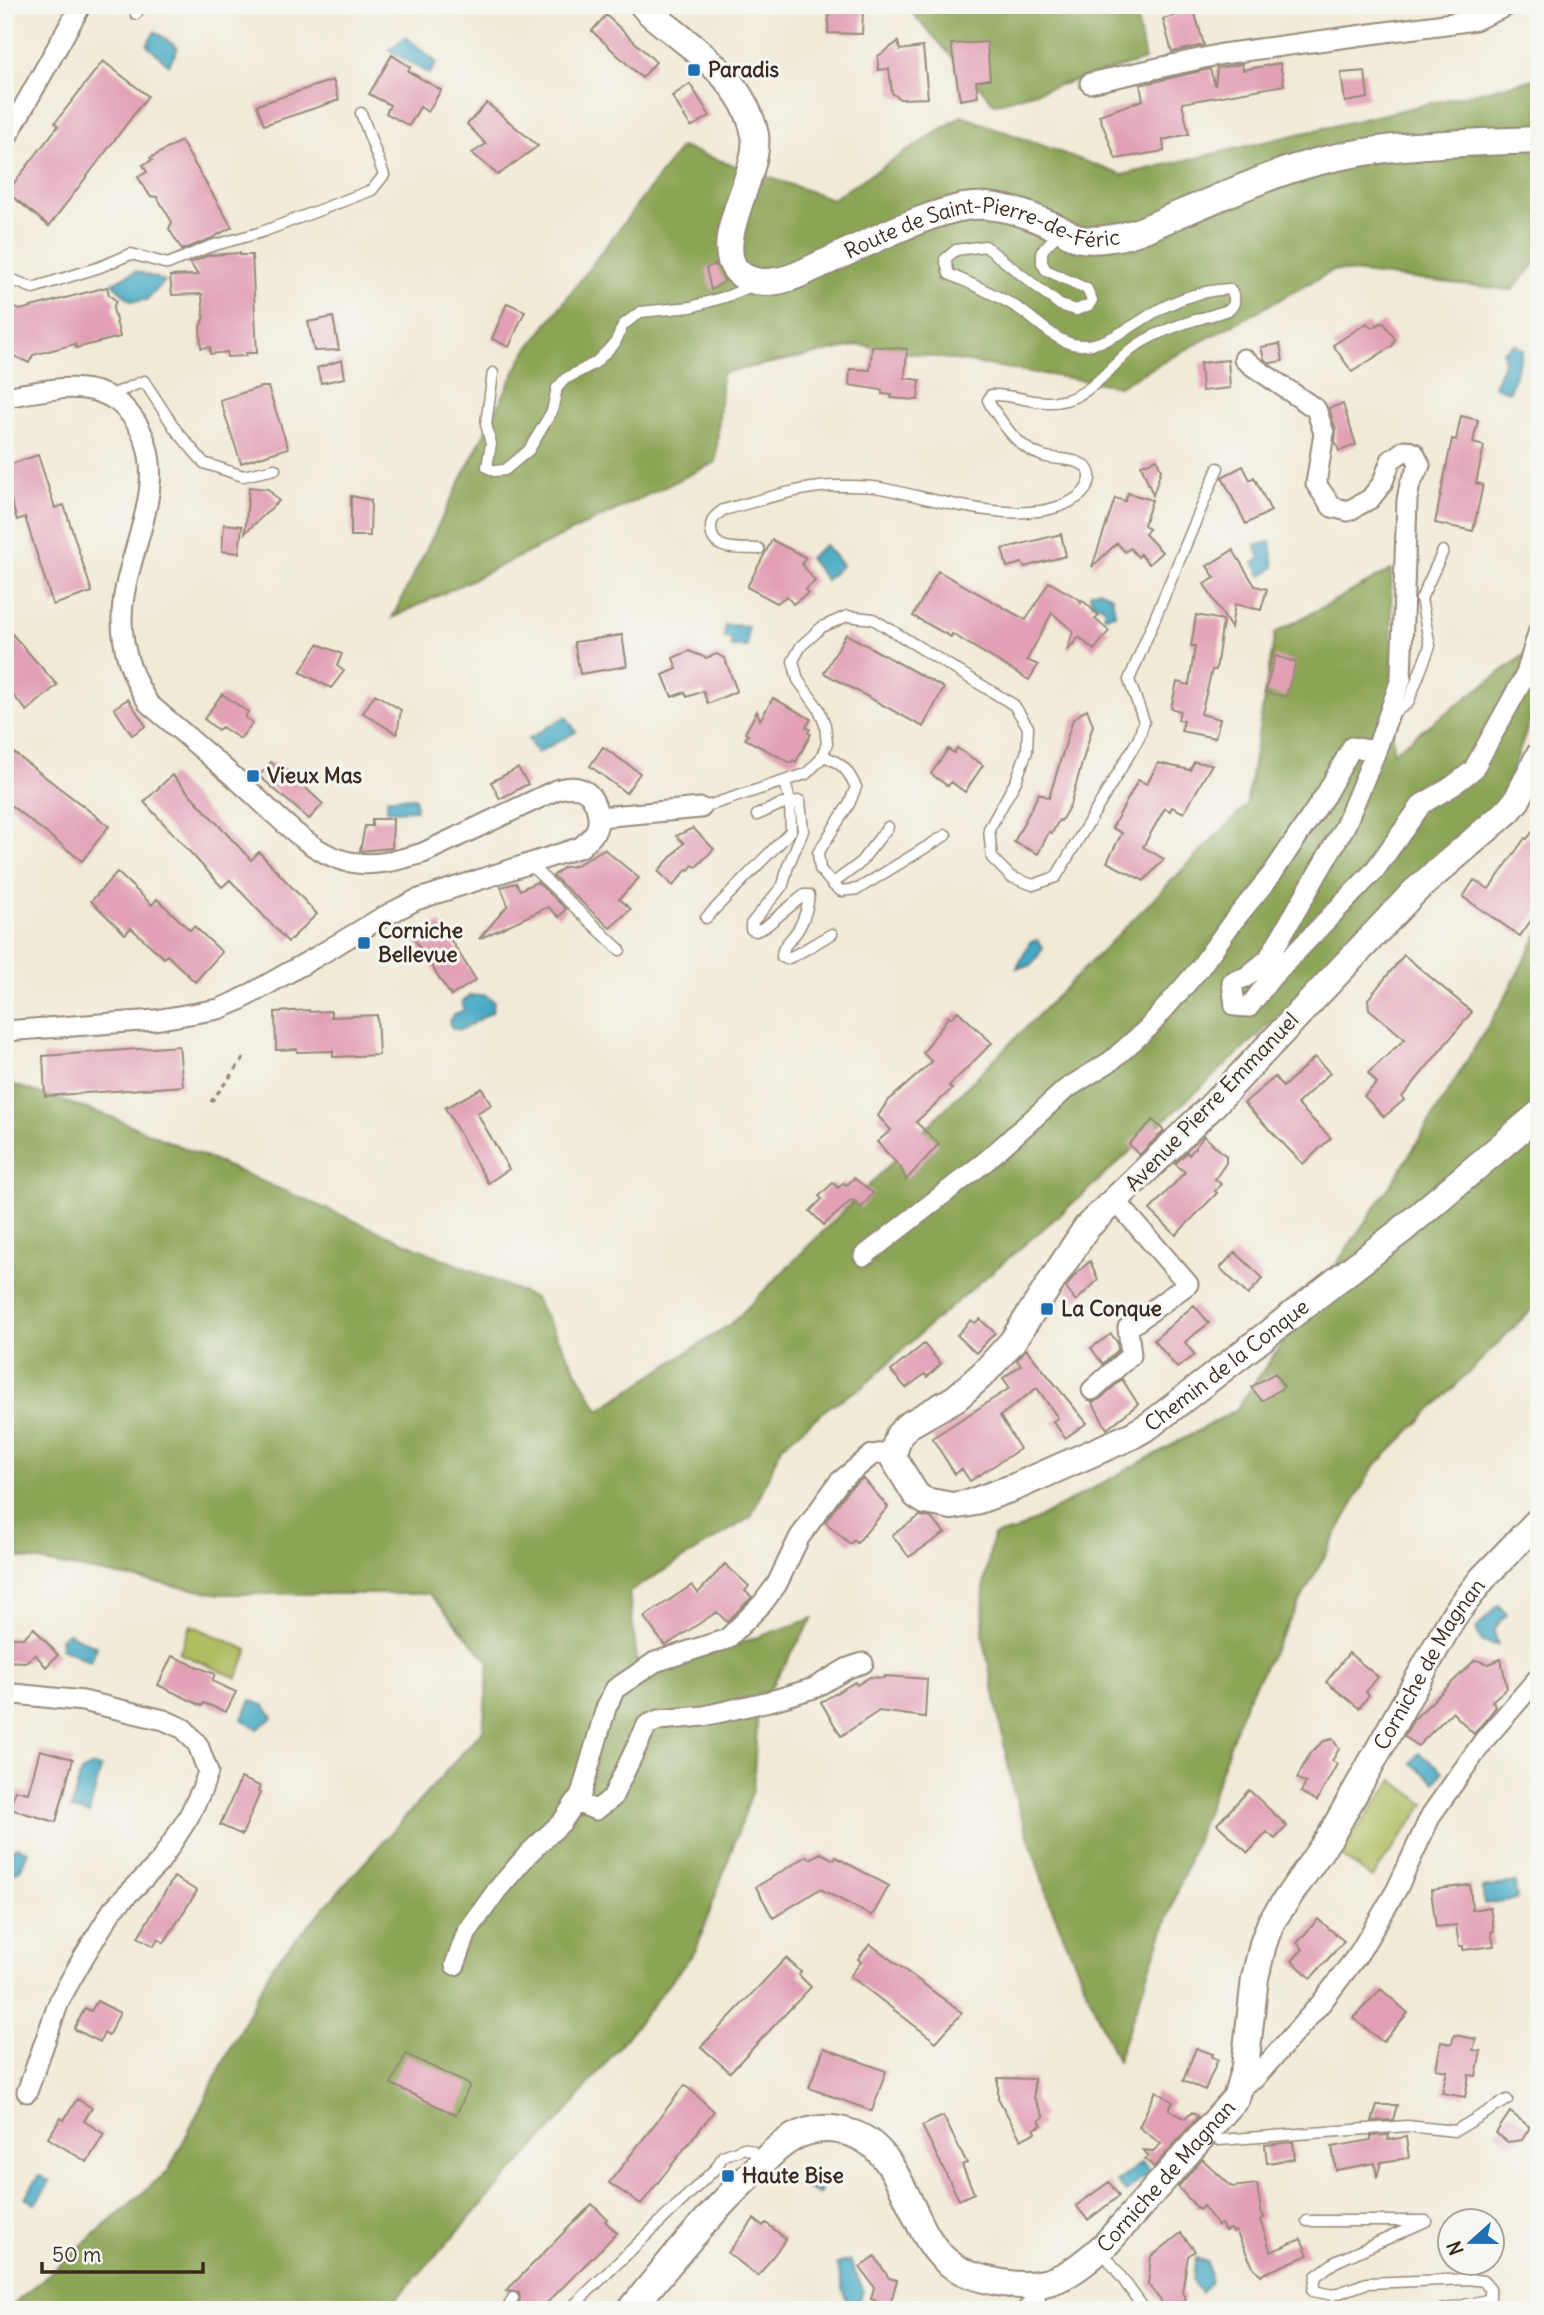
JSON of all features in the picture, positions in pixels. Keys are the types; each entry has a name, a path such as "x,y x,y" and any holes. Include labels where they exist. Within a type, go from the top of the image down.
{"street":[{"path":"5,140 81,5"},
{"path":"643,5 729,80 749,115 755,137 751,172 728,250 730,262 738,272 748,279 761,282"},
{"path":"1090,83 1222,54 1475,20 1509,5"},
{"name":"Route de Saint-Pierre-de-Féric","path":"761,282 789,278 931,216 959,208 981,205 1004,207 1076,237 1095,240 1134,233 1300,166 1372,150 1418,145 1539,140"},
{"path":"1244,359 1317,409 1324,433 1316,484 1332,507 1348,511 1370,499 1382,484 1391,460 1405,450 1414,453 1420,465 1410,484 1407,500 1401,680 1345,826 1268,959 1246,977 1232,982 1235,1006 1249,1007 1271,978 1374,871 1422,804 1473,770 1526,674 1539,630"},
{"path":"5,397 68,387 91,388 109,396 127,409 143,430 151,457 150,487 124,593 122,618 124,643 137,685 149,704 294,831 321,851 348,862 374,864 400,860 423,853 556,790 570,787 581,788 590,795 599,817 596,830 581,847 416,900 219,1009 155,1020 5,1031"},
{"path":"864,1256 986,1161 1066,1089 1111,1061 1147,1028 1199,969 1272,874 1326,794 1352,747 1376,751"},
{"name":"Avenue Pierre Emmanuel","path":"894,1451 899,1435 907,1426 956,1398 984,1373 1012,1342 1087,1227 1210,1108 1415,891 1509,810 1517,800 1539,756"},
{"path":"599,817 701,808"},
{"name":"Chemin de la Conque","path":"894,1451 894,1459 916,1495 925,1502 952,1506 970,1503 1014,1487 1132,1436 1150,1425 1392,1238 1539,1114"},
{"path":"1092,1390 1131,1356 1128,1328 1188,1284 1115,1200"},
{"path":"455,1965 467,1932 496,1890 562,1822 581,1794 606,1709 615,1689 655,1662 727,1639 762,1604 777,1584 799,1538 839,1482 872,1455 894,1451"},
{"name":"Corniche de Magnan","path":"631,2310 708,2217 784,2143 801,2134 832,2128 853,2133 870,2143 886,2159 940,2255 958,2269 978,2278 1017,2286 1032,2298 1083,2264 1101,2248 1236,2098 1241,2086 1255,1978 1271,1922 1331,1835 1453,1617 1483,1578 1539,1520"},
{"path":"576,1802 596,1810 612,1798 647,1726 659,1720 704,1716 774,1700 814,1688 848,1668 863,1663"},
{"path":"1241,2086 1254,2079 1322,2003 1359,1953 1397,1889 1431,1815 1485,1739 1539,1678"},
{"path":"5,1693 83,1701 164,1720 184,1729 198,1745 208,1772 188,1818 159,1863 113,1909 83,1958 60,2000 27,2092"}],"lane":[{"path":"5,277 33,288 100,267 131,254 168,264 208,247 262,232 372,190 384,175 361,113"},
{"path":"760,549 722,547 715,543 711,536 711,523 716,515 723,510 800,490 831,486 876,487 986,510 1020,512 1047,510 1081,495 1088,485 1090,475 1085,466 1073,461 1047,458 1029,451 1017,442 990,406 988,400 991,395 1042,403 1067,400 1090,389 1141,342 1178,325 1228,310 1233,307 1235,300 1234,293 1229,289 1216,289 1185,298 1102,341 1083,345 1065,342 1006,300 948,274 945,259 957,250 985,246 1060,305 1076,310 1083,308 1092,300 1087,289 1046,270 1042,264 1042,251 1061,229"},
{"path":"492,373 486,424 491,444 487,467 494,471 505,470 529,450 552,411 557,388 565,379 595,363 615,343 623,325 640,312 691,307 761,282"},
{"path":"109,396 144,381 176,430 204,463 243,476 275,469"},
{"path":"701,808 806,774 822,755 827,744 825,725 819,709 798,680 793,661 801,646 822,627 847,616 873,619 1014,705 1028,727 1027,751 1016,781 989,829 992,858 1012,877 1033,885 1056,877 1139,738 1144,721 1129,680 1218,467"},
{"path":"1388,717 1408,703 1423,668 1430,646 1421,598 1443,551"},
{"path":"822,755 839,762 848,771 856,787 849,804 818,853 820,869 841,891 858,889 946,835"},
{"path":"706,918 791,831 790,802 785,781"},
{"path":"757,815 779,805 800,800 803,831 783,885 751,924 751,929 756,931 765,927 804,895 809,895 798,929 782,949 782,957 791,958 812,943 832,934"},
{"path":"832,884 859,864 888,827"},
{"path":"528,863 620,950"},
{"path":"1209,2129 1219,2140 1407,2126 1455,2131 1507,2101"},
{"path":"569,2310 716,2168 723,2156 744,2148 752,2151 762,2164"},
{"path":"1307,2221 1426,2221 1335,2262 1316,2276 1313,2291 1333,2295 1367,2283 1468,2279 1483,2281 1490,2289 1490,2298 1483,2301 1441,2310"},
{"path":"1101,2248 1145,2310"},
{"path":"507,2310 513,2298"}],"path":[{"path":"211,1102 246,1055"}],"green space":[{"path":"905,5 1176,5 1136,14 1145,60 995,104"},
{"path":"1539,78 1539,260 1512,290 1334,270 1119,386 860,345 722,373 716,462 392,618 523,356 681,147 832,199 962,116 1122,175"},
{"path":"1391,570 1393,752 1539,644 1539,694 1500,807 1341,960 1078,1199 925,1329 864,1386 830,1406 781,1447 751,1517 629,1592 639,1678 813,1618 758,1708 753,1790 696,1950 569,2109 386,2310 7,2310 169,2170 272,1966 483,1730 489,1662 430,1594 219,1594 5,1555 5,1082 114,1118 535,1298 599,1410 732,1323 1246,806 1275,633"},
{"path":"1539,932 1539,1302 1372,1469 1245,1703 1117,2061 1051,1906 1013,1790 983,1636 984,1583 993,1535 1015,1531 1236,1410 1398,1174 1502,1003"},
{"path":"191,1625 248,1650 237,1678 179,1653"},
{"path":"1393,1780 1425,1804 1372,1878 1339,1854"}],"water":[{"path":"155,31 178,48 169,65 147,45"},
{"path":"406,37 437,63 429,74 389,50"},
{"path":"136,271 165,281 147,300 131,301 112,283"},
{"path":"1515,344 1523,350 1509,392 1494,386 1504,363 1503,351"},
{"path":"1271,542 1274,567 1262,576 1254,563 1260,559 1256,545"},
{"path":"825,545 842,565 826,580 809,558"},
{"path":"1098,590 1112,596 1115,614 1104,616 1104,607 1092,603 1090,593"},
{"path":"725,625 748,626 747,647 731,647 732,639 724,638"},
{"path":"566,716 576,732 537,753 528,739"},
{"path":"415,797 416,810 387,811 387,798"},
{"path":"1038,940 1043,948 1032,965 1017,968 1030,942"},
{"path":"485,995 494,1001 492,1012 461,1030 452,1028 449,1022 453,1015 464,1010 462,1002 470,996"},
{"path":"1498,1605 1507,1614 1494,1632 1498,1645 1482,1642 1476,1629"},
{"path":"68,1633 97,1647 90,1662 61,1648 60,1638"},
{"path":"251,1700 265,1706 273,1717 257,1729 242,1719"},
{"path":"1419,1753 1443,1771 1435,1782 1411,1763"},
{"path":"93,1766 101,1768 89,1814 71,1809 81,1772"},
{"path":"17,1847 28,1851 20,1870 8,1875 5,1873 5,1864 10,1851"},
{"path":"1515,1882 1517,1899 1485,1904 1482,1888"},
{"path":"1142,2162 1150,2172 1126,2192 1117,2182"},
{"path":"805,2170 825,2180 819,2194 798,2185"},
{"path":"39,2175 50,2182 35,2204 25,2198"},
{"path":"1196,2258 1207,2262 1211,2282 1201,2293 1192,2281"},
{"path":"850,2260 863,2290 858,2306 854,2302 847,2304 837,2264"}],"building":[{"path":"829,9 863,10 862,34 828,33"},
{"path":"1194,10 1204,45 1172,52 1163,19"},
{"path":"606,15 656,62 642,78 592,31"},
{"path":"898,42 900,50 923,47 928,98 900,99 892,93 889,69 878,70 878,56"},
{"path":"987,42 990,79 976,81 978,97 960,100 951,44"},
{"path":"392,55 410,67 408,71 441,90 428,112 420,107 409,126 386,113 390,105 369,94"},
{"path":"103,61 148,96 49,226 7,192 58,126 55,123"},
{"path":"1280,63 1284,85 1182,103 1189,134 1163,140 1164,151 1116,159 1099,115 1143,100 1140,85 1210,69 1215,86 1217,68 1242,64 1243,70"},
{"path":"1365,71 1368,98 1345,102 1341,73"},
{"path":"333,80 339,100 264,125 257,105"},
{"path":"690,84 710,116 691,127 672,96"},
{"path":"487,103 538,146 498,175 472,153 486,144 467,124"},
{"path":"181,141 232,227 182,250 169,229 172,222 157,197 150,196 138,177 147,172 143,165 152,160 150,158"},
{"path":"209,255 252,255 257,353 227,357 227,352 210,354 210,347 201,348 200,326 204,319 202,294 172,295 170,276 198,275 190,263"},
{"path":"716,264 725,281 711,290 706,268"},
{"path":"107,287 109,295 116,301 113,308 120,337 76,348 75,344 33,355 29,363 5,352 5,304 20,310"},
{"path":"507,303 525,311 509,347 492,339"},
{"path":"333,317 339,350 314,351 308,322"},
{"path":"1383,322 1395,339 1392,346 1352,372 1333,345 1367,323 1371,328"},
{"path":"1280,344 1283,361 1270,363 1264,359 1261,347"},
{"path":"872,346 907,349 905,378 920,380 918,400 891,398 892,395 882,394 882,390 849,385 850,369 870,370"},
{"path":"342,360 345,378 321,383 317,368"},
{"path":"1228,360 1230,388 1202,391 1200,363"},
{"path":"268,387 288,448 241,463 220,400"},
{"path":"1343,404 1356,445 1339,451 1329,408"},
{"path":"1461,416 1478,420 1473,443 1484,446 1476,483 1483,485 1473,531 1435,523 1452,439 1456,440"},
{"path":"38,455 55,508 64,505 92,592 53,605 25,517 17,520 6,485 10,484 5,466"},
{"path":"1157,459 1161,470 1153,495 1141,465"},
{"path":"1243,466 1250,480 1254,477 1271,511 1246,524 1222,477"},
{"path":"249,487 268,489 279,501 245,533"},
{"path":"1128,493 1152,500 1144,525 1149,529 1145,534 1162,552 1149,564 1140,554 1138,557 1130,548 1125,552 1117,543 1092,567 1115,498 1125,501"},
{"path":"351,496 371,500 370,536 351,536"},
{"path":"224,524 242,526 239,553 222,551"},
{"path":"1061,534 1066,556 1024,567 1022,563 1007,567 1002,549"},
{"path":"772,540 805,557 802,564 815,581 805,590 808,593 793,604 787,596 777,603 747,587"},
{"path":"1233,550 1255,586 1267,589 1261,610 1235,604 1231,628 1204,584 1215,578 1207,566"},
{"path":"938,571 1026,620 1049,582 1080,600 1081,604 1082,600 1099,615 1095,619 1109,631 1094,650 1079,637 1067,651 1073,631 1052,613 1027,660 1038,665 1029,680 952,634 951,637 913,616"},
{"path":"1196,615 1223,620 1216,670 1212,670 1201,714 1220,719 1215,738 1181,731 1184,721 1178,720 1180,711 1171,708 1177,682 1189,685"},
{"path":"5,626 57,685 27,711 5,686"},
{"path":"846,634 944,688 923,727 824,673"},
{"path":"622,635 627,666 580,674 574,642"},
{"path":"318,644 342,654 337,666 344,671 331,688 300,672"},
{"path":"689,651 706,658 717,654 725,659 737,691 708,704 703,691 687,697 685,692 672,697 663,675 677,669 673,658"},
{"path":"1275,656 1296,662 1286,697 1265,692"},
{"path":"222,694 248,712 245,717 253,723 240,739 222,727 218,730 204,719"},
{"path":"375,694 401,710 397,734 363,713"},
{"path":"773,698 811,719 806,727 811,734 796,762 793,760 791,763 745,739 748,735 745,733 757,711 760,720"},
{"path":"128,699 146,726 132,735 114,708"},
{"path":"1087,709 1093,725 1070,805 1052,833 1049,832 1038,854 1014,842 1039,793 1049,798 1073,719"},
{"path":"5,746 109,826 82,861 5,801"},
{"path":"603,747 640,773 626,793 590,766"},
{"path":"957,748 983,765 965,792 951,782 948,786 931,774 948,749 954,753"},
{"path":"271,762 279,769 282,766 323,804 309,819 259,776"},
{"path":"1194,762 1212,764 1184,813 1172,807 1170,811 1165,808 1143,847 1164,859 1144,881 1107,862 1122,833 1112,828 1138,780 1147,784 1158,763 1190,770"},
{"path":"518,768 528,784 500,799 491,782"},
{"path":"172,775 251,860 259,852 317,914 288,942 230,880 222,887 144,802"},
{"path":"372,819 393,819 392,848 360,851 365,826 372,826"},
{"path":"1539,823 1539,909 1520,936 1463,897 1474,880 1489,889 1525,838 1527,839"},
{"path":"693,828 714,849 696,867 693,865 688,871 687,869 673,886 658,871 684,843 676,836"},
{"path":"604,849 639,878 619,899 631,909 610,928 553,876 564,867 575,866"},
{"path":"117,872 152,905 157,899 190,930 194,926 222,952 195,982 167,955 164,958 131,928 125,934 91,901"},
{"path":"537,882 566,909 559,917 548,907 479,939 508,905 501,887 516,883 520,890"},
{"path":"440,923 476,980 451,996 414,939"},
{"path":"1404,955 1472,1012 1402,1097 1404,1100 1384,1117 1364,1096 1377,1083 1368,1073 1405,1039 1369,1009 1368,999"},
{"path":"331,1011 331,1017 377,1015 379,1055 333,1057 333,1051 276,1050 275,1012"},
{"path":"958,1011 992,1043 949,1086 952,1089 916,1122 939,1144 906,1180 901,1168 877,1142 891,1130 878,1116 887,1102 932,1062 923,1053 949,1016 951,1018"},
{"path":"179,1046 183,1086 45,1096 43,1056"},
{"path":"1315,1057 1330,1073 1297,1104 1331,1138 1303,1164 1244,1103 1275,1077 1283,1087"},
{"path":"482,1088 491,1105 477,1113 509,1169 488,1183 445,1108"},
{"path":"1153,1120 1164,1131 1139,1155 1129,1144"},
{"path":"1204,1136 1226,1156 1226,1163 1215,1179 1221,1184 1215,1191 1217,1193 1176,1235 1150,1210 1185,1172 1175,1164 1187,1152 1189,1155"},
{"path":"854,1178 873,1193 861,1208 852,1200 824,1225 810,1211 822,1199 819,1196 833,1183 838,1188 843,1183 847,1185"},
{"path":"1235,1252 1263,1278 1248,1295 1220,1268"},
{"path":"1090,1261 1098,1280 1076,1301 1066,1288"},
{"path":"1194,1305 1209,1323 1185,1342 1195,1355 1177,1368 1154,1340"},
{"path":"980,1319 995,1333 976,1353 957,1335 971,1320 975,1323"},
{"path":"1111,1334 1117,1342 1118,1350 1103,1364 1091,1348"},
{"path":"924,1344 941,1364 927,1377 925,1374 906,1388 891,1371"},
{"path":"1026,1349 1087,1423 1065,1438 1053,1421 1058,1418 1037,1388 1000,1416 1020,1449 970,1481 962,1469 955,1474 932,1438 1010,1388 1003,1378 1021,1365 1017,1360"},
{"path":"1275,1373 1284,1387 1262,1401 1251,1387"},
{"path":"1122,1379 1138,1404 1107,1429 1092,1402 1100,1399"},
{"path":"863,1478 888,1507 857,1543 854,1540 850,1544 825,1522 848,1490"},
{"path":"920,1516 931,1518 945,1533 909,1557 892,1535"},
{"path":"725,1564 749,1586 745,1591 752,1597 727,1622 717,1612 665,1646 644,1617 692,1585 698,1593"},
{"path":"34,1628 58,1655 46,1667 35,1654 26,1662 5,1661 5,1637 23,1638"},
{"path":"1349,1653 1378,1677 1366,1692 1369,1695 1359,1708 1326,1682"},
{"path":"172,1656 215,1674 212,1681 236,1692 226,1712 204,1703 202,1706 158,1685"},
{"path":"1501,1659 1507,1688 1492,1701 1496,1707 1474,1734 1452,1712 1418,1746 1404,1736 1414,1719 1475,1660 1489,1664"},
{"path":"870,1677 927,1679 925,1717 879,1711 841,1736 821,1702 855,1682 857,1685"},
{"path":"1333,1739 1339,1749 1332,1761 1337,1764 1317,1801 1301,1792 1306,1783 1297,1778 1310,1753 1324,1741"},
{"path":"40,1750 73,1759 56,1822 10,1809 15,1790 28,1793"},
{"path":"241,1778 260,1786 260,1793 242,1835 220,1825"},
{"path":"1249,1790 1287,1826 1275,1839 1267,1832 1248,1853 1217,1824"},
{"path":"821,1853 834,1860 836,1857 889,1886 872,1916 820,1889 773,1918 756,1887 807,1856 810,1859"},
{"path":"174,1877 197,1891 164,1943 158,1939 154,1946 138,1937"},
{"path":"1470,1885 1472,1910 1490,1907 1494,1946 1463,1950 1463,1946 1459,1946 1456,1925 1436,1927 1431,1890"},
{"path":"1318,1919 1344,1941 1311,1978 1292,1961 1303,1949 1297,1943"},
{"path":"870,1944 962,2013 936,2042 850,1976 861,1962 858,1959"},
{"path":"786,1958 801,1972 799,1975 811,1987 730,2072 701,2047"},
{"path":"1381,1989 1408,2013 1383,2042 1353,2018"},
{"path":"97,2001 120,2013 108,2036 104,2033 100,2042 74,2029 85,2008 91,2011"},
{"path":"1454,2035 1476,2039 1473,2050 1481,2051 1476,2076 1469,2075 1465,2097 1442,2093 1447,2071 1436,2069 1441,2042 1452,2044"},
{"path":"824,2048 886,2071 872,2111 809,2088"},
{"path":"1196,2048 1213,2054 1212,2057 1218,2059 1205,2090 1183,2081"},
{"path":"406,2054 470,2085 456,2115 391,2084"},
{"path":"998,2078 1034,2079 1034,2098 1044,2117 1039,2120 1042,2125 1034,2129 1036,2132 1021,2140 998,2098"},
{"path":"685,2085 714,2111 641,2204 609,2183"},
{"path":"1156,2091 1173,2102 1169,2109 1185,2119 1192,2112 1198,2117 1154,2167 1145,2159 1149,2156 1143,2150 1153,2151 1161,2144 1139,2127"},
{"path":"77,2099 92,2108 84,2121 104,2134 87,2162 48,2138"},
{"path":"1377,2105 1397,2105 1393,2120 1372,2121"},
{"path":"1510,2112 1530,2127 1522,2140 1508,2142 1496,2133"},
{"path":"943,2116 967,2163 962,2165 974,2193 959,2200 922,2126"},
{"path":"1389,2135 1388,2140 1406,2137 1409,2158 1381,2162 1377,2178 1375,2163 1336,2170 1332,2147 1371,2140 1371,2136"},
{"path":"1293,2142 1295,2159 1267,2163 1265,2145"},
{"path":"1202,2159 1232,2187 1257,2184 1264,2218 1260,2220 1271,2252 1301,2239 1308,2255 1261,2275 1253,2267 1236,2231 1225,2231 1221,2224 1218,2226 1203,2206 1199,2210 1178,2187"},
{"path":"1109,2182 1119,2196 1088,2220 1076,2206"},
{"path":"592,2204 617,2233 540,2310 525,2310 519,2303 519,2293 506,2291"},
{"path":"754,2219 763,2226 766,2223 786,2239 758,2276 728,2253"},
{"path":"1181,2233 1195,2251 1188,2256 1182,2292 1186,2299 1168,2310 1148,2284 1151,2257"},
{"path":"875,2257 889,2278 897,2280 890,2305 871,2299 874,2287 860,2267"}],"place":[{"name":"Paradis","path":"694,70"},
{"name":"Vieux Mas","path":"253,776"},
{"name":"Corniche Bellevue","path":"364,943"},
{"name":"La Conque","path":"1047,1309"},
{"name":"Haute Bise","path":"728,2176"}]}
